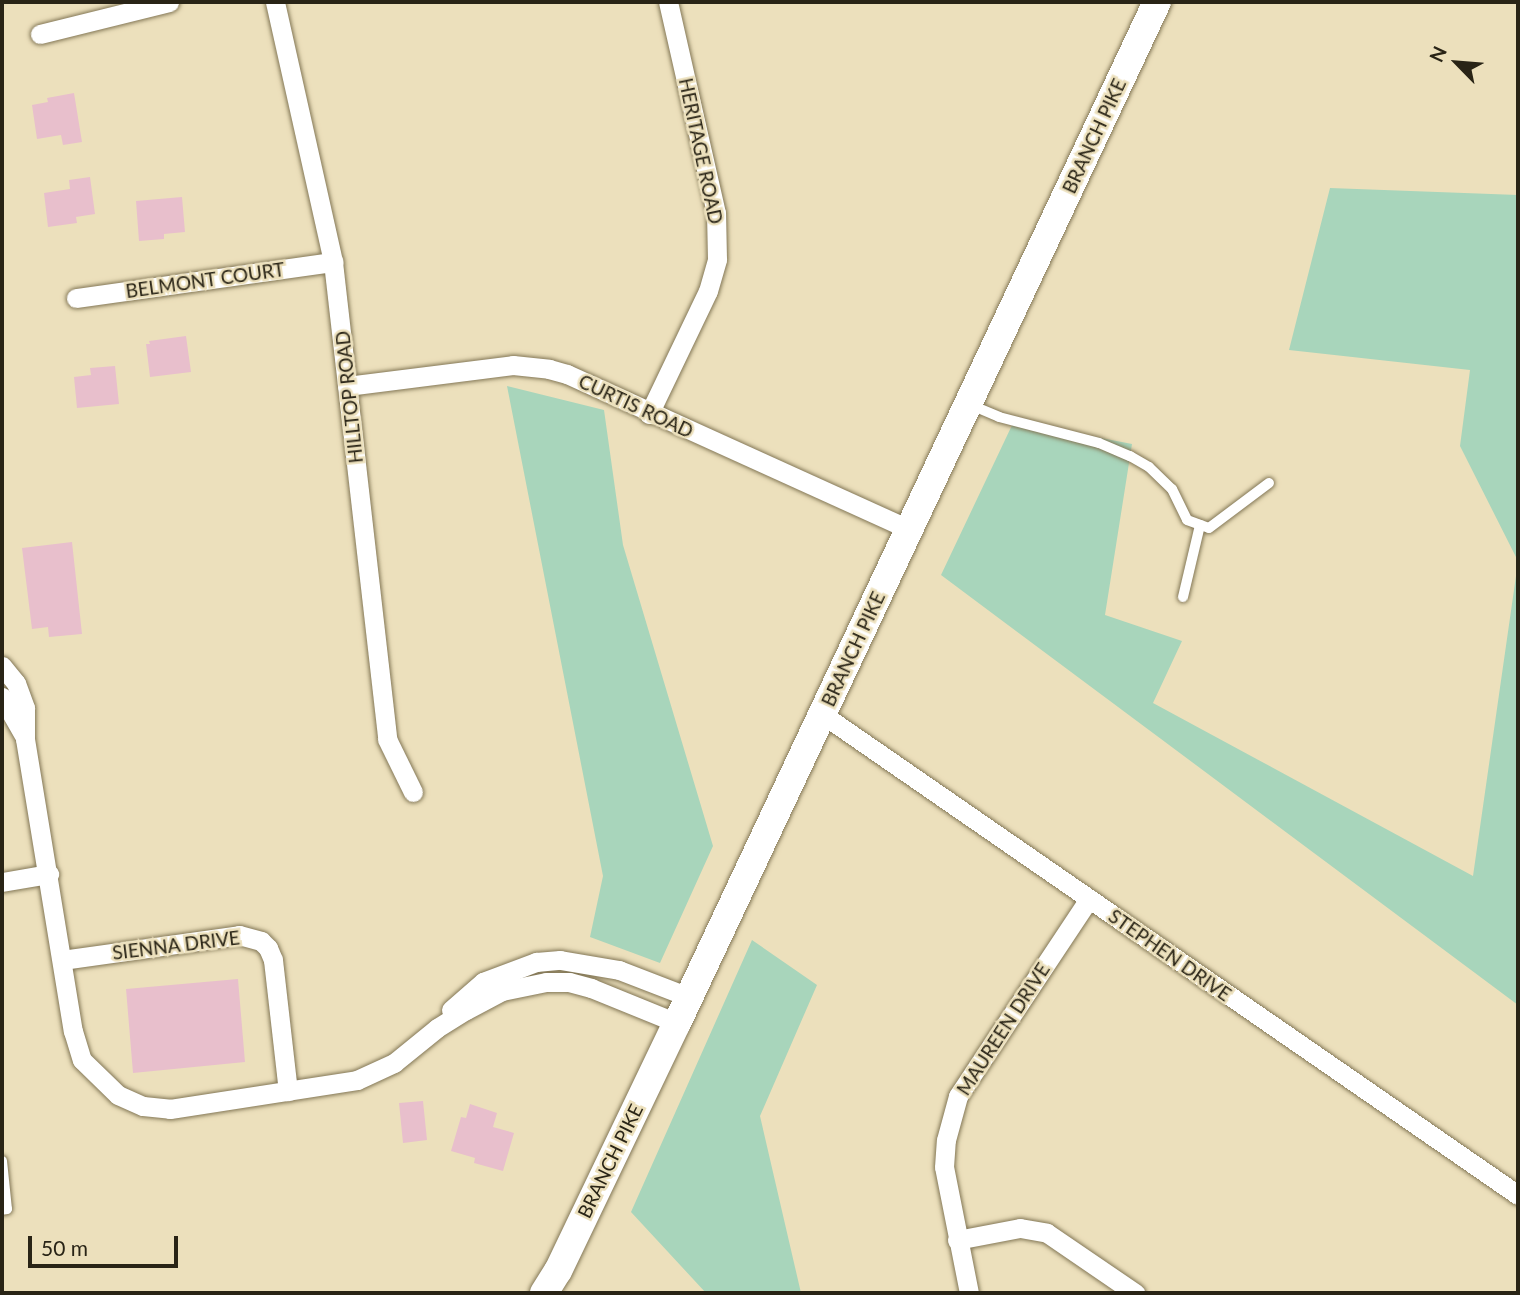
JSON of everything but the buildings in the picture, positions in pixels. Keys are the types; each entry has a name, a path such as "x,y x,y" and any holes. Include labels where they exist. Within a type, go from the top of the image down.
{"street":[{"path":"40,34 169,2"},
{"name":"HILLTOP ROAD","path":"275,2 333,262 387,739 413,792"},
{"name":"HERITAGE ROAD","path":"649,414 708,291 717,259 716,213 668,2"},
{"name":"BRANCH PIKE","path":"544,1293 558,1271 677,1023 1157,2"},
{"name":"BELMONT COURT","path":"76,298 333,262"},
{"name":"CURTIS ROAD","path":"348,386 490,368 531,366 567,374 649,414 908,529"},
{"path":"2,666 22,694 25,738 73,1031 82,1060 118,1095 144,1106 170,1109 370,1076 394,1063 437,1028 502,991 546,982 569,982 591,988 677,1023"},
{"path":"2,697 25,738"},
{"name":"STEPHEN DRIVE","path":"822,714 1518,1195"},
{"path":"2,882 49,874"},
{"name":"MAUREEN DRIVE","path":"969,1293 944,1167 946,1140 958,1096 1089,899"},
{"name":"SIENNA DRIVE","path":"62,960 239,935 261,941 268,948 273,960 288,1091"},
{"path":"437,1028 457,1004 483,982 536,962 560,960 599,964 689,997"},
{"path":"957,1240 1020,1228 1047,1233 1135,1293"}],"lane":[{"path":"968,404 999,417 1099,443 1130,456 1149,467 1172,489 1187,520 1209,528 1269,483"},
{"path":"1183,597 1200,525"},
{"path":"2,1161 8,1209 2,1210"}],"green space":[{"path":"1330,188 1518,195 1518,561 1460,446 1470,370 1289,350"},
{"path":"507,386 604,410 623,545 713,846 660,963 590,937 603,876"},
{"path":"1014,421 1132,444 1105,615 1182,641 1153,703 1473,876 1518,562 1518,1005 941,575"},
{"path":"752,940 817,985 760,1116 801,1293 706,1293 631,1212"}]}
